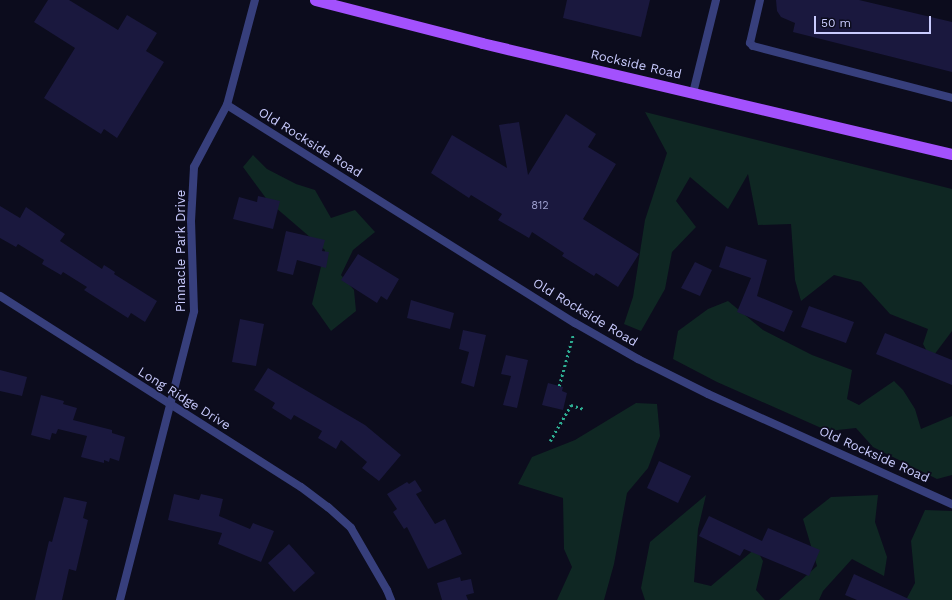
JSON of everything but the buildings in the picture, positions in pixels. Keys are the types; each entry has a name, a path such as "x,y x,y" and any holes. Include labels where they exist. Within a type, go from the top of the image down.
{"main road":[{"name":"Rockside Road","path":"315,0 482,43 952,154"}],"street":[{"name":"Pinnacle Park Drive","path":"120,600 194,311 191,221 194,167 227,105 255,0"},
{"path":"693,93 716,0"},
{"path":"760,0 750,43 753,46 952,98"},
{"name":"Old Rockside Road","path":"227,105 560,314 634,356 708,394 952,504"},
{"name":"Long Ridge Drive","path":"0,296 301,487 328,507 351,528 387,590 391,600"}],"path":[{"path":"559,386 573,335"},
{"path":"550,441 571,405 584,409"}],"green space":[{"path":"645,112 952,189 952,331 931,359 923,344 928,329 890,314 861,282 834,275 801,301 795,280 791,224 758,225 748,174 728,209 690,177 676,201 696,227 672,252 665,289 641,331 624,324 633,297 645,220 667,153"},
{"path":"253,155 267,169 296,184 315,190 331,218 355,210 375,232 353,250 341,275 354,290 356,311 331,331 312,304 325,250 268,201 243,167"},
{"path":"728,301 763,330 812,355 852,370 847,399 859,405 894,381 903,390 915,409 921,429 952,416 952,475 937,479 873,447 856,428 828,431 717,382 673,359 678,331 708,309"},
{"path":"636,403 657,404 660,436 648,468 627,493 614,564 604,600 557,600 572,567 564,549 563,498 518,484 532,457 575,440"},
{"path":"706,495 698,529 694,582 711,586 756,548 763,561 756,590 765,600 645,600 641,588 650,542"},
{"path":"878,495 875,522 887,557 884,576 852,559 823,591 819,600 779,600 817,566 803,519 831,497"},
{"path":"925,510 952,511 952,600 906,600 915,583 911,541"}]}
